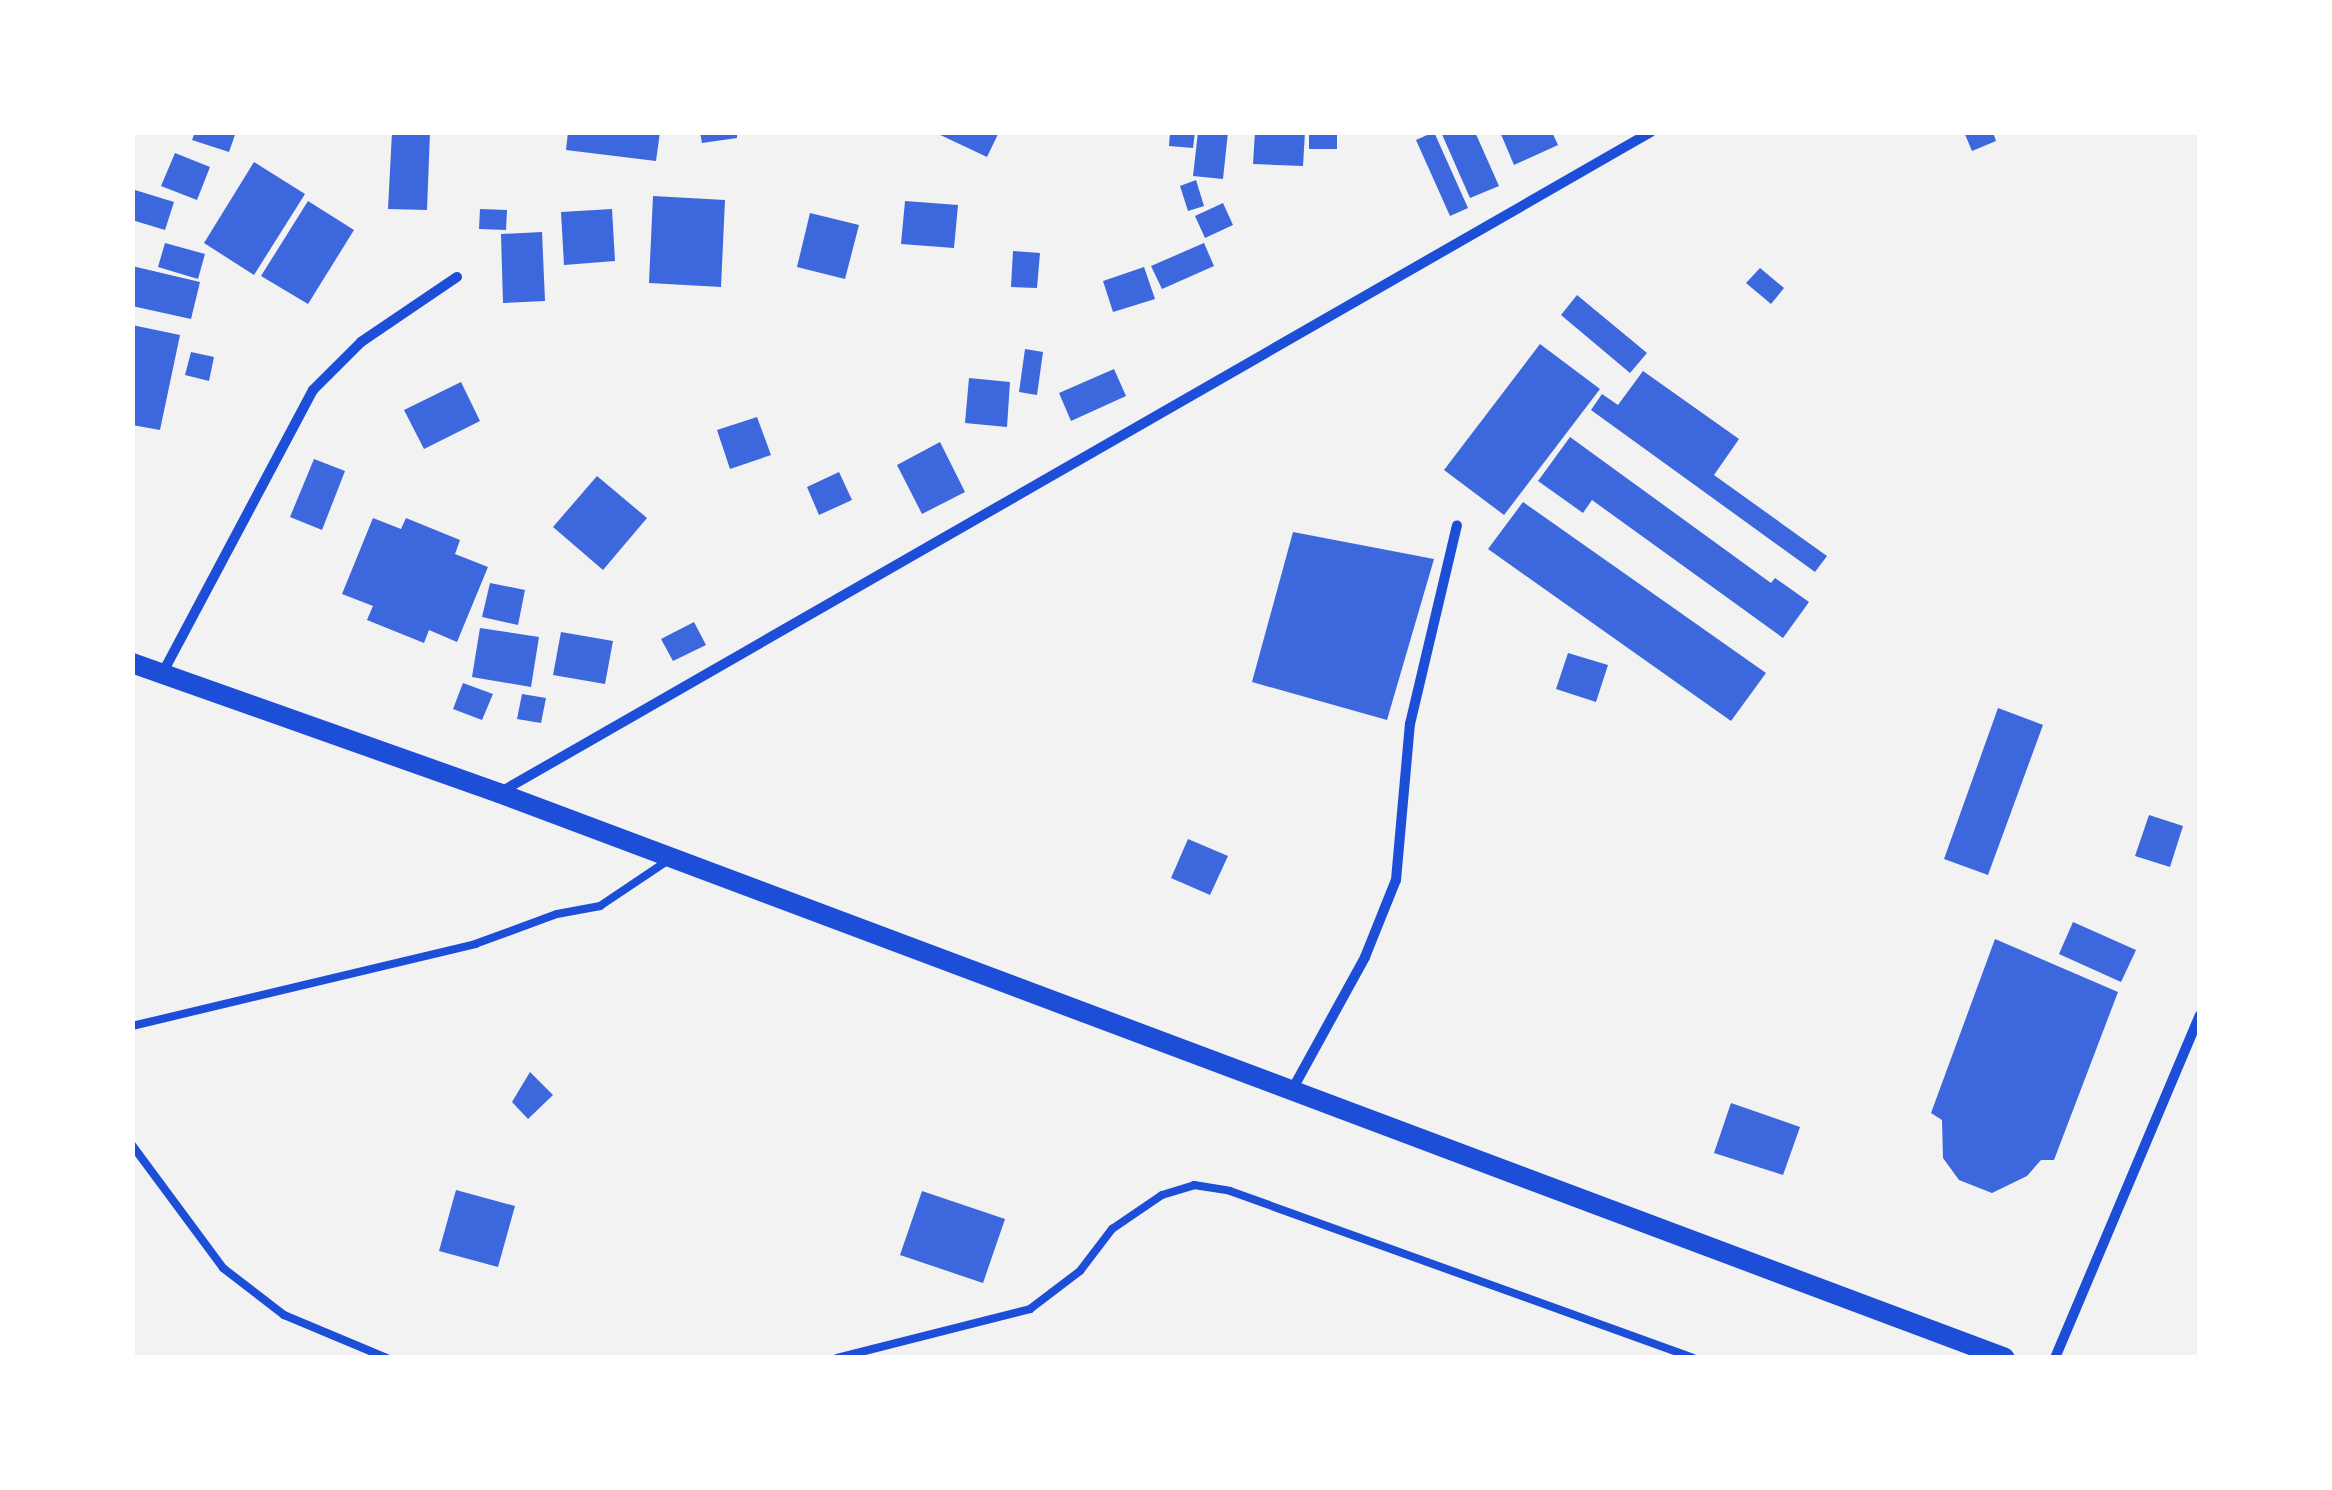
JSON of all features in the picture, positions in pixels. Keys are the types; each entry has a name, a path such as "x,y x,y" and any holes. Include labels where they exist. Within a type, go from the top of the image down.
{"main road":[{"path":"132,663 498,793 667,860 2006,1358"}],"street":[{"path":"498,793 1651,132"},
{"path":"162,674 313,390 361,342 457,277"},
{"path":"1292,1090 1365,957 1396,880 1410,724 1457,524"},
{"path":"2056,1358 2200,1016"}],"lane":[{"path":"132,1026 475,944 557,914 600,906 667,860"},
{"path":"132,1146 223,1268 284,1315 387,1358"},
{"path":"837,1358 1030,1309 1080,1271 1112,1229 1162,1195 1194,1186 1230,1192 1694,1358"}],"building":[{"path":"195,132 236,132 229,152 192,140"},
{"path":"392,132 430,132 427,210 388,209"},
{"path":"568,132 660,132 656,161 566,150"},
{"path":"700,132 737,132 737,138 702,143"},
{"path":"934,132 999,132 987,157"},
{"path":"1170,132 1195,132 1193,148 1169,146"},
{"path":"1198,132 1228,132 1223,179 1193,176"},
{"path":"1255,132 1305,132 1303,166 1253,164"},
{"path":"1309,132 1337,132 1337,149 1309,149"},
{"path":"1434,132 1468,208 1450,216 1416,140"},
{"path":"1441,132 1475,132 1499,186 1470,198"},
{"path":"1500,132 1552,132 1558,145 1514,165"},
{"path":"1964,132 1993,132 1996,141 1972,151"},
{"path":"175,153 210,167 197,200 161,186"},
{"path":"254,162 305,194 254,275 204,243"},
{"path":"1196,180 1204,206 1188,211 1180,186"},
{"path":"135,190 174,202 165,230 132,220"},
{"path":"653,196 725,200 721,287 649,283"},
{"path":"308,201 354,230 308,304 261,276"},
{"path":"905,201 958,205 954,248 901,244"},
{"path":"1223,203 1233,225 1205,238 1195,216"},
{"path":"480,209 507,210 506,230 479,229"},
{"path":"612,209 615,261 564,265 561,212"},
{"path":"810,213 859,225 845,279 797,267"},
{"path":"542,232 545,301 503,303 501,234"},
{"path":"165,243 205,254 198,279 158,267"},
{"path":"1204,243 1214,266 1162,289 1151,266"},
{"path":"1013,251 1040,253 1037,288 1011,287"},
{"path":"132,266 200,282 191,319 132,306"},
{"path":"1144,267 1155,299 1113,312 1103,281"},
{"path":"1760,268 1784,288 1771,304 1746,283"},
{"path":"1577,295 1647,353 1630,373 1561,315"},
{"path":"132,325 180,335 160,430 132,425"},
{"path":"1540,344 1600,389 1504,515 1444,470"},
{"path":"1025,349 1043,352 1037,395 1019,392"},
{"path":"191,352 214,357 209,381 185,375"},
{"path":"1114,369 1126,396 1071,421 1059,393"},
{"path":"1643,371 1739,439 1714,475 1827,556 1815,572 1591,410 1602,394 1618,405"},
{"path":"969,378 1010,382 1007,427 965,423"},
{"path":"461,382 480,421 424,449 404,410"},
{"path":"757,417 771,455 730,469 717,430"},
{"path":"1570,437 1771,583 1775,578 1809,602 1783,638 1592,500 1583,513 1538,481"},
{"path":"940,442 965,492 922,514 897,465"},
{"path":"314,459 345,471 322,530 290,517"},
{"path":"839,472 852,500 819,515 807,487"},
{"path":"597,476 647,518 603,570 553,527"},
{"path":"1523,502 1766,673 1731,721 1488,549"},
{"path":"373,518 401,529 406,518 460,540 455,554 488,567 457,642 429,630 424,643 367,620 373,606 342,594"},
{"path":"1293,532 1434,559 1387,720 1252,682"},
{"path":"490,583 525,590 518,625 482,617"},
{"path":"694,622 706,645 673,661 661,639"},
{"path":"480,628 539,637 531,687 472,677"},
{"path":"561,632 613,641 605,684 553,675"},
{"path":"1568,653 1608,665 1596,702 1556,689"},
{"path":"463,683 493,694 482,720 453,709"},
{"path":"522,694 546,698 541,723 517,719"},
{"path":"1998,708 2043,725 1988,875 1944,859"},
{"path":"2149,815 2183,826 2170,867 2135,856"},
{"path":"1188,839 1228,856 1210,895 1171,878"},
{"path":"2073,922 2136,950 2121,982 2059,954"},
{"path":"1995,939 2118,992 2054,1160 2041,1160 2027,1176 1992,1193 1959,1180 1943,1158 1942,1120 1931,1113"},
{"path":"530,1072 553,1095 528,1119 512,1102"},
{"path":"1731,1103 1800,1127 1783,1175 1714,1153"},
{"path":"456,1190 515,1206 498,1267 439,1251"},
{"path":"922,1191 1005,1219 983,1283 900,1255"}]}
